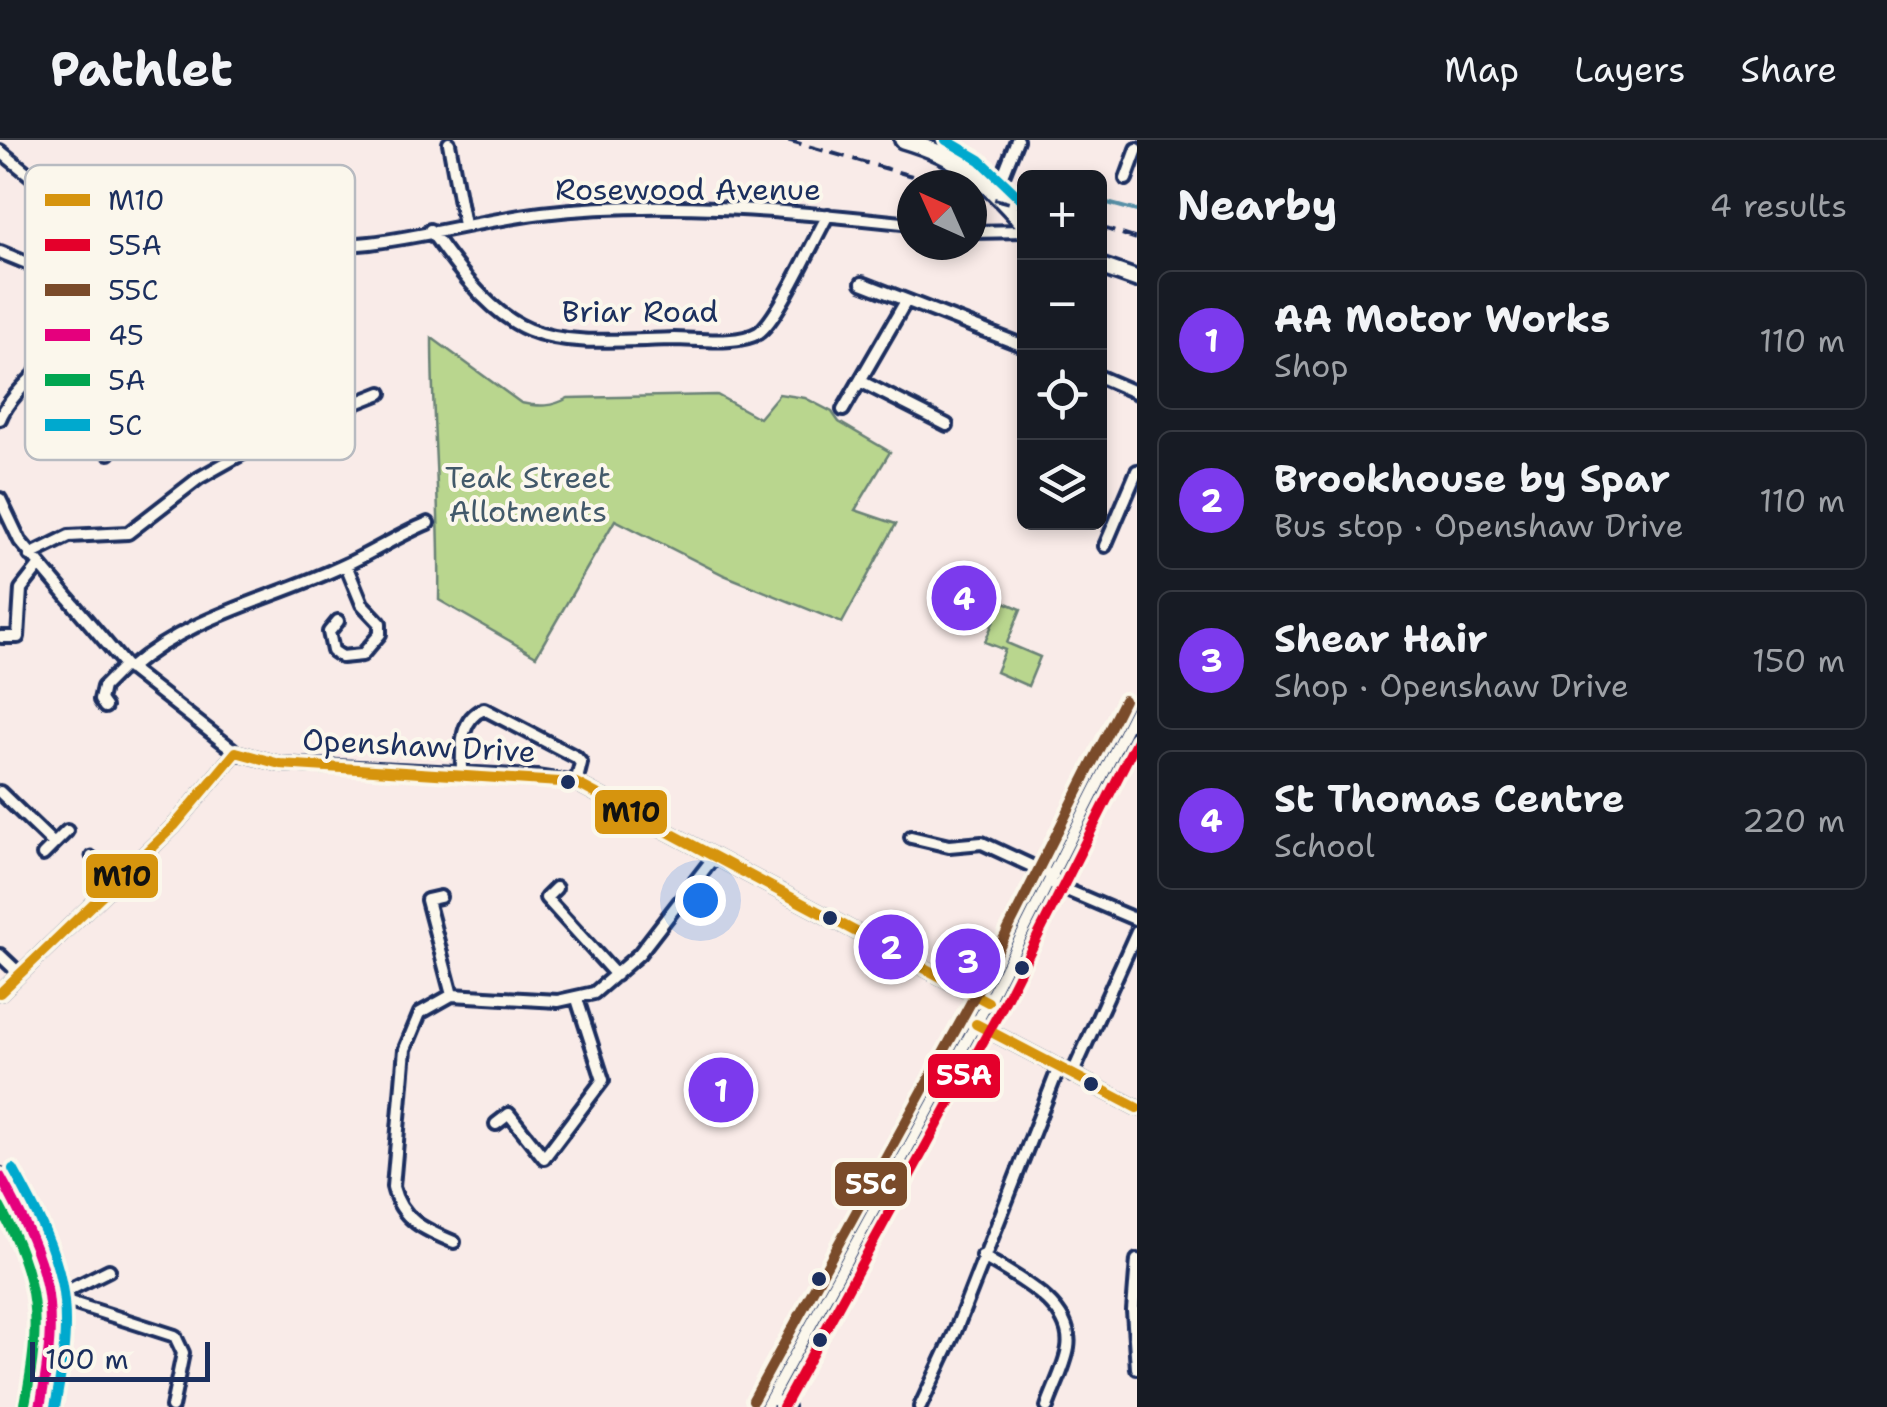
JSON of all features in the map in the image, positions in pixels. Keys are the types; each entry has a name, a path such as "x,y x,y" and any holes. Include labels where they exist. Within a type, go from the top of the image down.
{"highway":[{"path":"903,140 942,151 971,169 1017,219"},
{"path":"1107,268 1137,279"}],"main road":[{"path":"0,1176 36,1241 54,1296 50,1362 40,1407"}],"street":[{"path":"996,192 1017,140"},
{"path":"449,143 464,226"},
{"path":"1126,178 1137,149"},
{"path":"0,151 25,171"},
{"name":"Rosewood Avenue","path":"355,243 546,213 694,209 897,222"},
{"name":"Briar Road","path":"430,230 474,289 518,328 547,338 594,342 746,337 770,320 828,215"},
{"path":"987,231 1017,229"},
{"path":"0,252 25,266"},
{"path":"862,282 1017,343"},
{"path":"843,410 906,301"},
{"path":"1107,380 1137,393"},
{"path":"860,381 947,425"},
{"path":"0,420 25,387"},
{"path":"355,403 381,393"},
{"path":"30,555 68,536 128,533 199,478 231,460"},
{"path":"1106,546 1137,471"},
{"name":"Openshaw Drive","path":"0,500 4,521 127,667 236,752 280,764 576,784 988,1002"},
{"path":"105,707 100,700 102,687 161,642 346,565 428,523"},
{"path":"338,622 329,632 330,642 342,657 362,655 380,634 380,623 362,604 346,565"},
{"path":"1,638 18,637 21,589 40,566"},
{"path":"787,1407 768,1402 988,1002 1134,724 1137,707"},
{"path":"462,774 465,726 474,713 484,709 576,757 581,763 576,784"},
{"path":"0,993 174,826 236,752"},
{"path":"0,792 54,844"},
{"path":"42,856 67,831"},
{"path":"912,837 949,846 982,844 1137,920"},
{"path":"92,856 116,880"},
{"path":"454,1242 414,1223 399,1206 392,1186 409,1032 420,1012 452,995 577,999 594,993 639,954 714,857"},
{"path":"556,888 546,898 616,975"},
{"path":"440,897 426,900 452,995"},
{"path":"1072,1075 1137,932"},
{"path":"0,955 20,974"},
{"path":"496,1124 510,1114 544,1158 556,1148 602,1080 577,999"},
{"path":"976,1024 1137,1108"},
{"path":"920,1407 955,1332 1058,1068"},
{"path":"982,1256 1037,1291 1060,1318 1069,1346 1047,1407"},
{"path":"1137,1260 1133,1312 1137,1368"},
{"path":"54,1296 67,1294 109,1270"},
{"path":"54,1296 175,1336 183,1354 172,1407"}],"green space":[{"name":"Teak Street Allotments","path":"432,338 521,403 540,406 568,398 717,395 759,418 779,394 805,398 890,452 855,510 896,524 842,623 724,575 615,520 536,656 439,600"},
{"path":"1002,601 1021,609 1007,643 1040,657 1028,686 996,672 1005,650 985,642"}],"waterway":[{"path":"1107,203 1137,211"}],"railway":[{"path":"787,140 897,172"},
{"path":"987,197 1017,205"},
{"path":"1107,229 1137,239"}],"transit line":[{"name":"5C","path":"946,140 980,160 1017,195"},
{"name":"55C","path":"753,1400 975,995 1124,700"},
{"name":"55A","path":"783,1407 1001,1009 1137,740"},
{"name":"M10","path":"236,752 280,764 576,783 988,1002"},
{"name":"M10","path":"0,993 174,826 236,752"},
{"name":"M10","path":"976,1024 1137,1108"},
{"name":"5C","path":"13,1169 55,1257 61,1283 65,1338 55,1407"},
{"name":"45","path":"0,1176 31,1237 47,1287 49,1340 40,1407"},
{"name":"5A","path":"0,1207 23,1258 34,1303 33,1349 25,1404"}],"place":[{"name":"St Thomas Centre","path":"964,598"},
{"name":"Brookhouse by Spar","path":"891,947"},
{"name":"Shear Hair","path":"968,961"},
{"name":"AA Motor Works","path":"721,1090"}]}
